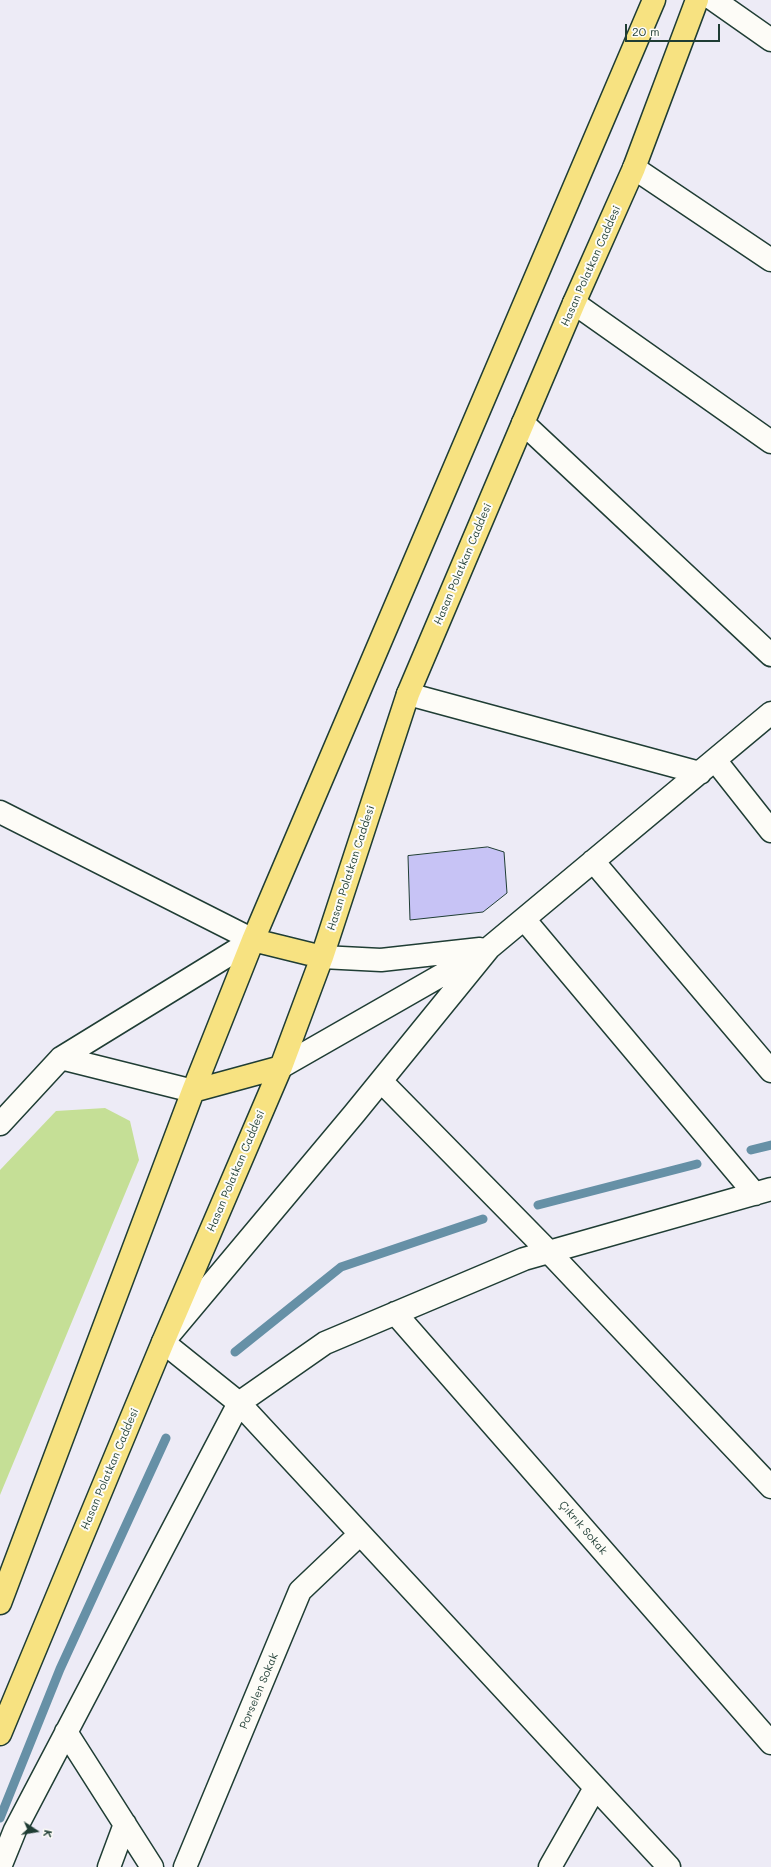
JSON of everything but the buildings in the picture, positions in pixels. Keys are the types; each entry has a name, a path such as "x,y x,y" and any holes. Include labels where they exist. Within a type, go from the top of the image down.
{"main road":[{"path":"0,1603 193,1091 253,940 654,0"},
{"name":"Hasan Polatkan Caddesi","path":"0,1734 163,1342 281,1067 322,957 408,694 574,303 634,168 697,0"},
{"path":"253,940 322,957"},
{"path":"193,1091 281,1067"}],"street":[{"path":"714,0 771,40"},
{"path":"634,168 771,260"},
{"path":"574,303 771,442"},
{"path":"524,423 771,655"},
{"path":"408,694 708,766 771,830"},
{"path":"281,1067 489,948 771,713"},
{"path":"0,812 253,940"},
{"path":"593,861 771,1070"},
{"path":"0,1867 15,1830 239,1403 325,1343 524,1259 763,1191 524,919"},
{"path":"0,1124 61,1058 253,940"},
{"path":"322,957 381,960 489,948"},
{"path":"489,948 381,1081 163,1342 239,1403 669,1867"},
{"path":"61,1058 193,1091"},
{"path":"381,1081 549,1252 771,1487"},
{"name":"Çıkrık Sokak","path":"395,1313 771,1743"},
{"name":"Porselen Sokak","path":"185,1867 300,1591 360,1534"},
{"path":"66,1732 152,1867"},
{"path":"550,1867 595,1788"},
{"path":"108,1867 125,1824"}],"green space":[{"path":"105,1108 130,1121 139,1160 0,1495 0,1170 56,1111"}],"waterway":[{"path":"751,1150 771,1145"},
{"path":"538,1205 697,1164"},
{"path":"235,1352 341,1267 483,1219"},
{"path":"0,1818 60,1669 166,1438"}]}
